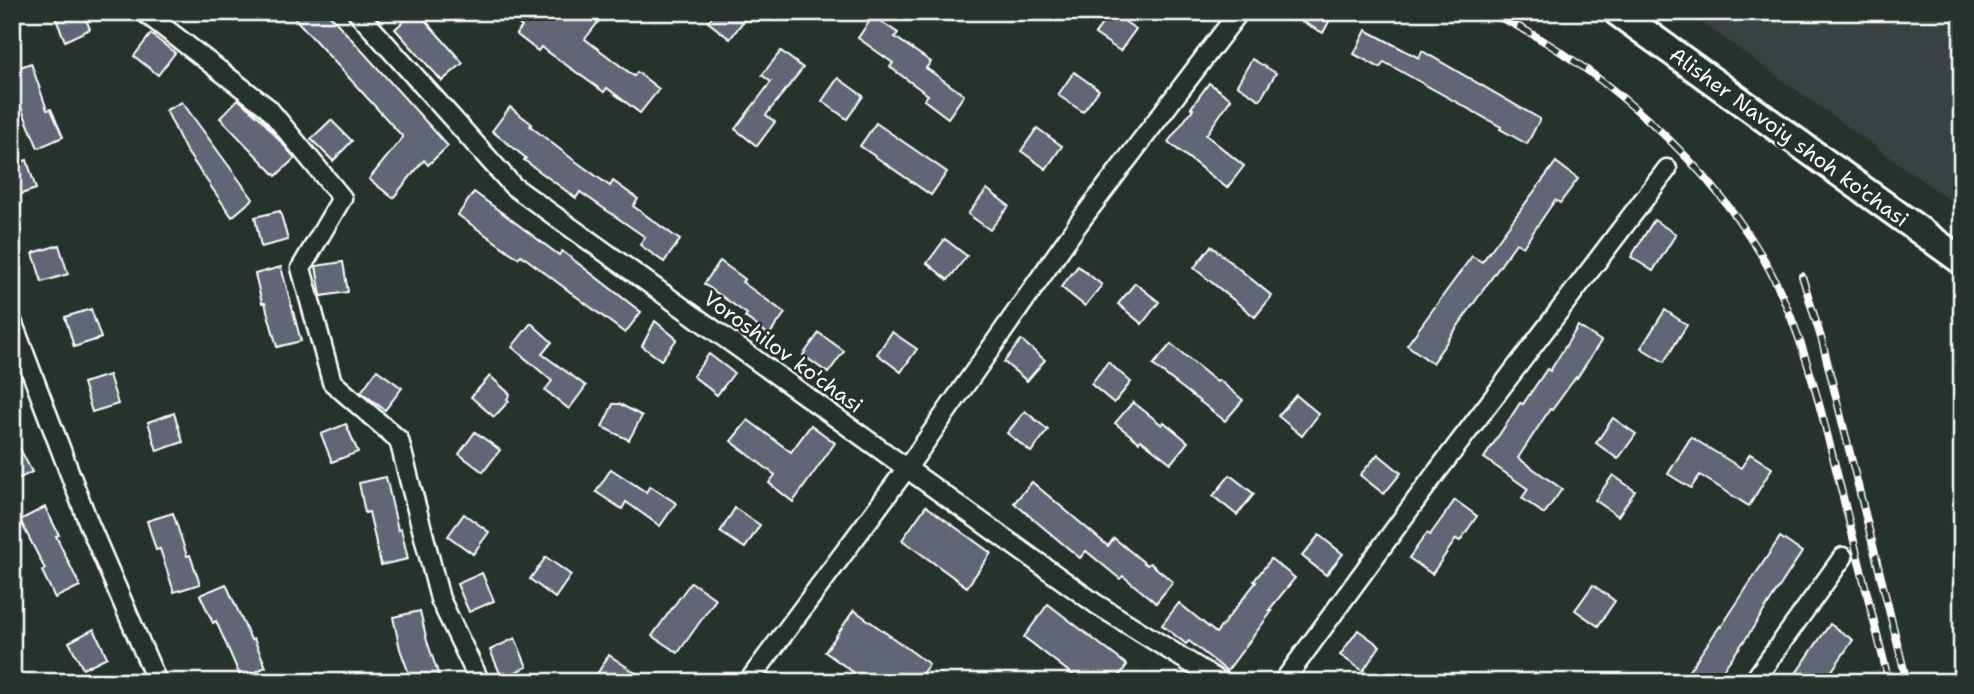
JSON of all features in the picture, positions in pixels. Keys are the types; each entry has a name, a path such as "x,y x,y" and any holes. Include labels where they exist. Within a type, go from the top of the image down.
{"street":[{"path":"145,12 268,108 342,198 301,268 332,382 399,440 440,599 480,682"},
{"name":"Voroshilov ko'chasi","path":"357,12 513,186 1096,604 1221,682"},
{"path":"748,682 906,468 1079,224 1238,12"},
{"name":"Alisher Navoiy shoh ko'chasi","path":"1617,12 1962,261"},
{"path":"1283,682 1433,477 1667,169"},
{"path":"12,321 89,524 157,682"},
{"path":"1753,682 1843,557"}],"shaded area":[{"path":"1687,12 1962,12 1962,209 1829,113"}],"building":[{"path":"53,12 83,12 90,29 65,41"},
{"path":"289,12 327,12 448,146 428,165 424,160 393,198 369,179 403,137"},
{"path":"414,12 418,12 463,63 442,81 395,29"},
{"path":"505,12 606,12 585,39 634,76 637,72 659,89 640,113 607,88 604,92 541,47 538,51 516,34 522,27"},
{"path":"715,12 750,12 730,39 708,22"},
{"path":"1110,12 1136,29 1120,51 1095,34"},
{"path":"1284,12 1334,12 1323,33"},
{"path":"873,16 898,33 895,37 931,62 926,68 964,95 948,118 924,100 928,95 890,67 893,63 858,38"},
{"path":"1366,30 1419,58 1422,51 1540,119 1527,144 1384,62 1380,68 1354,54"},
{"path":"151,34 175,53 158,75 134,56"},
{"path":"781,51 803,68 766,115 775,122 757,146 735,129 771,82 762,75"},
{"path":"1252,59 1276,73 1260,100 1237,85"},
{"path":"31,63 47,110 51,109 63,137 38,148 18,100 12,102 12,70"},
{"path":"1074,72 1099,90 1083,112 1058,95"},
{"path":"838,78 863,96 847,119 822,101"},
{"path":"1209,83 1231,99 1206,135 1244,166 1227,188 1168,142"},
{"path":"238,99 261,119 295,158 276,176 220,118"},
{"path":"182,102 253,199 232,217 185,149 166,110"},
{"path":"510,107 571,158 610,186 613,181 638,199 633,206 680,240 664,262 640,245 645,237 580,192 576,198 524,160 526,158 492,131"},
{"path":"331,120 352,141 333,161 311,139"},
{"path":"876,123 947,172 931,195 860,146"},
{"path":"1037,128 1062,146 1046,169 1021,151"},
{"path":"27,160 36,189 12,197 12,165"},
{"path":"1556,162 1578,179 1560,203 1555,200 1523,247 1516,243 1432,363 1407,345 1472,256 1482,262"},
{"path":"987,189 1009,206 990,230 968,214"},
{"path":"474,192 559,255 562,251 641,312 625,333 521,255 518,258 458,215"},
{"path":"280,211 288,240 261,247 255,217"},
{"path":"1654,220 1676,234 1653,271 1631,257"},
{"path":"945,239 967,256 948,280 927,263"},
{"path":"59,245 68,274 42,282 33,253"},
{"path":"1211,246 1272,296 1255,317 1194,268"},
{"path":"720,261 745,279 742,282 785,313 769,335 745,317 747,314 704,284"},
{"path":"343,262 348,292 321,296 316,266"},
{"path":"1078,266 1102,285 1085,306 1061,287"},
{"path":"281,267 301,341 277,347 255,274"},
{"path":"1135,283 1159,302 1142,324 1118,304"},
{"path":"91,309 101,338 74,347 65,317"},
{"path":"1665,310 1687,325 1664,362 1641,348"},
{"path":"655,321 677,339 661,360 642,346"},
{"path":"531,323 552,342 542,354 586,386 569,409 545,390 552,381 512,347"},
{"path":"1578,326 1601,341 1577,378 1552,410 1550,409 1518,458 1562,489 1544,514 1522,498 1528,489 1484,458 1520,403 1523,404 1547,369 1550,371"},
{"path":"892,332 917,349 901,372 877,354"},
{"path":"819,333 844,351 828,373 803,355"},
{"path":"1021,340 1045,360 1027,381 1004,362"},
{"path":"1171,344 1243,400 1225,421 1153,365"},
{"path":"709,354 734,373 717,395 693,376"},
{"path":"1108,362 1131,382 1114,403 1091,384"},
{"path":"377,370 402,388 385,410 361,392"},
{"path":"109,375 118,404 92,412 83,383"},
{"path":"490,376 510,394 507,399 509,401 494,417 471,397"},
{"path":"1296,395 1319,414 1302,436 1278,416"},
{"path":"1133,402 1188,442 1171,463 1115,423"},
{"path":"613,404 620,404 642,416 629,440 602,427"},
{"path":"1025,411 1048,430 1031,452 1007,433"},
{"path":"174,413 183,442 157,451 148,422"},
{"path":"1613,418 1636,434 1618,459 1596,443"},
{"path":"748,420 791,452 811,425 835,443 793,502 769,483 775,475 731,441"},
{"path":"346,424 358,452 332,462 321,434"},
{"path":"475,432 500,450 483,472 459,454"},
{"path":"12,433 32,472 12,482"},
{"path":"1691,437 1741,468 1750,454 1772,468 1749,506 1700,475 1691,488 1668,474"},
{"path":"1378,454 1401,473 1384,494 1360,475"},
{"path":"611,469 646,492 650,486 676,503 660,526 626,502 622,509 596,492"},
{"path":"1230,475 1254,494 1237,515 1213,496"},
{"path":"1613,475 1635,491 1618,516 1595,500"},
{"path":"386,477 398,530 401,529 408,559 381,565 369,512 365,513 359,483"},
{"path":"1032,482 1108,546 1114,538 1173,582 1156,603 1123,576 1120,579 1086,551 1080,558 1014,503"},
{"path":"1455,500 1477,516 1460,541 1456,539 1432,574 1409,558 1427,533 1430,535"},
{"path":"926,506 991,553 967,587 902,540"},
{"path":"45,507 80,586 55,598 42,571 45,569 20,520"},
{"path":"735,508 760,525 745,548 720,532"},
{"path":"173,513 187,556 190,555 200,584 174,592 160,549 156,550 147,521"},
{"path":"464,514 489,532 473,554 448,536"},
{"path":"1319,535 1343,554 1326,575 1302,556"},
{"path":"1780,537 1802,552 1747,637 1714,682 1681,682 1721,627"},
{"path":"546,557 571,575 555,598 530,579"},
{"path":"1271,559 1295,578 1269,610 1272,611 1227,671 1189,641 1186,644 1162,625 1179,603 1216,633"},
{"path":"482,573 494,601 469,612 457,584"},
{"path":"691,582 716,599 678,653 652,636"},
{"path":"226,584 266,667 241,678 216,621 213,623 200,595"},
{"path":"1593,585 1615,601 1598,626 1575,610"},
{"path":"1048,604 1127,665 1115,682 1082,682 1024,637"},
{"path":"854,610 929,664 916,682 867,682 825,652"},
{"path":"420,611 441,682 412,682 400,649 393,617"},
{"path":"1830,624 1853,640 1824,682 1790,682"},
{"path":"94,629 107,657 83,669 69,642"},
{"path":"1358,630 1380,646 1363,671 1340,655"},
{"path":"515,638 527,667 502,678 490,650"},
{"path":"609,655 649,682 592,682"}],"railway":[{"path":"1489,12 1527,31 1563,54 1650,121 1719,195 1762,256 1788,308 1817,395 1889,682"},
{"path":"1802,276 1822,341 1907,682"}]}
